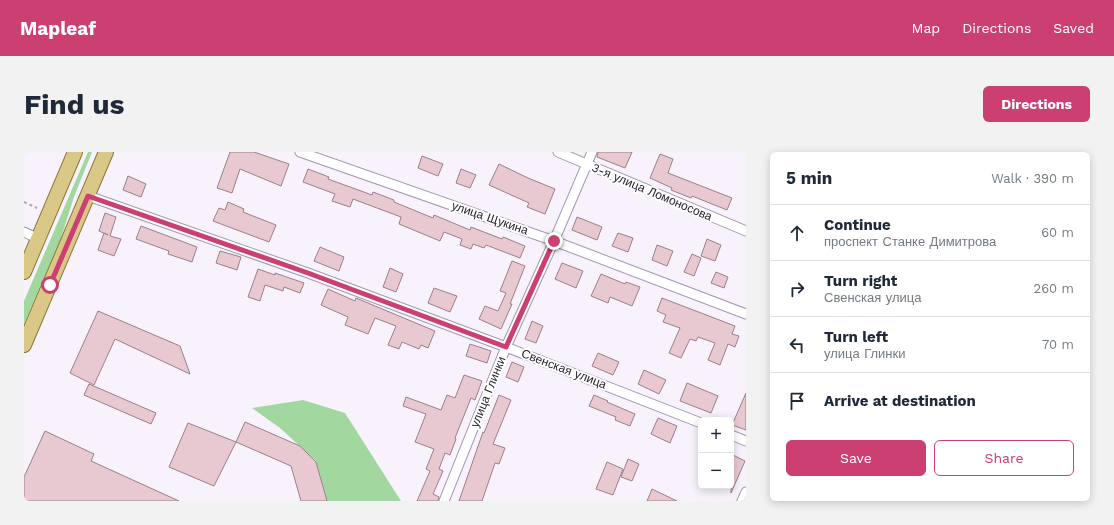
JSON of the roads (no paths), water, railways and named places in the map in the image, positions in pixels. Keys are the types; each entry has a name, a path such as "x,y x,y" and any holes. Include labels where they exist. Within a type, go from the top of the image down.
{"main road":[{"path":"24,272 75,152"},
{"path":"24,345 106,152"}],"street":[{"name":"улица Щукина","path":"300,152 554,241 746,314"},
{"name":"3-я улица Ломоносова","path":"558,152 746,231"},
{"name":"улица Глинки","path":"444,501 506,347 592,152"},
{"name":"Свенская улица","path":"88,196 308,273 506,347 698,422"},
{"path":"24,232 39,239"},
{"path":"734,436 746,441"},
{"path":"742,501 746,492"}]}
